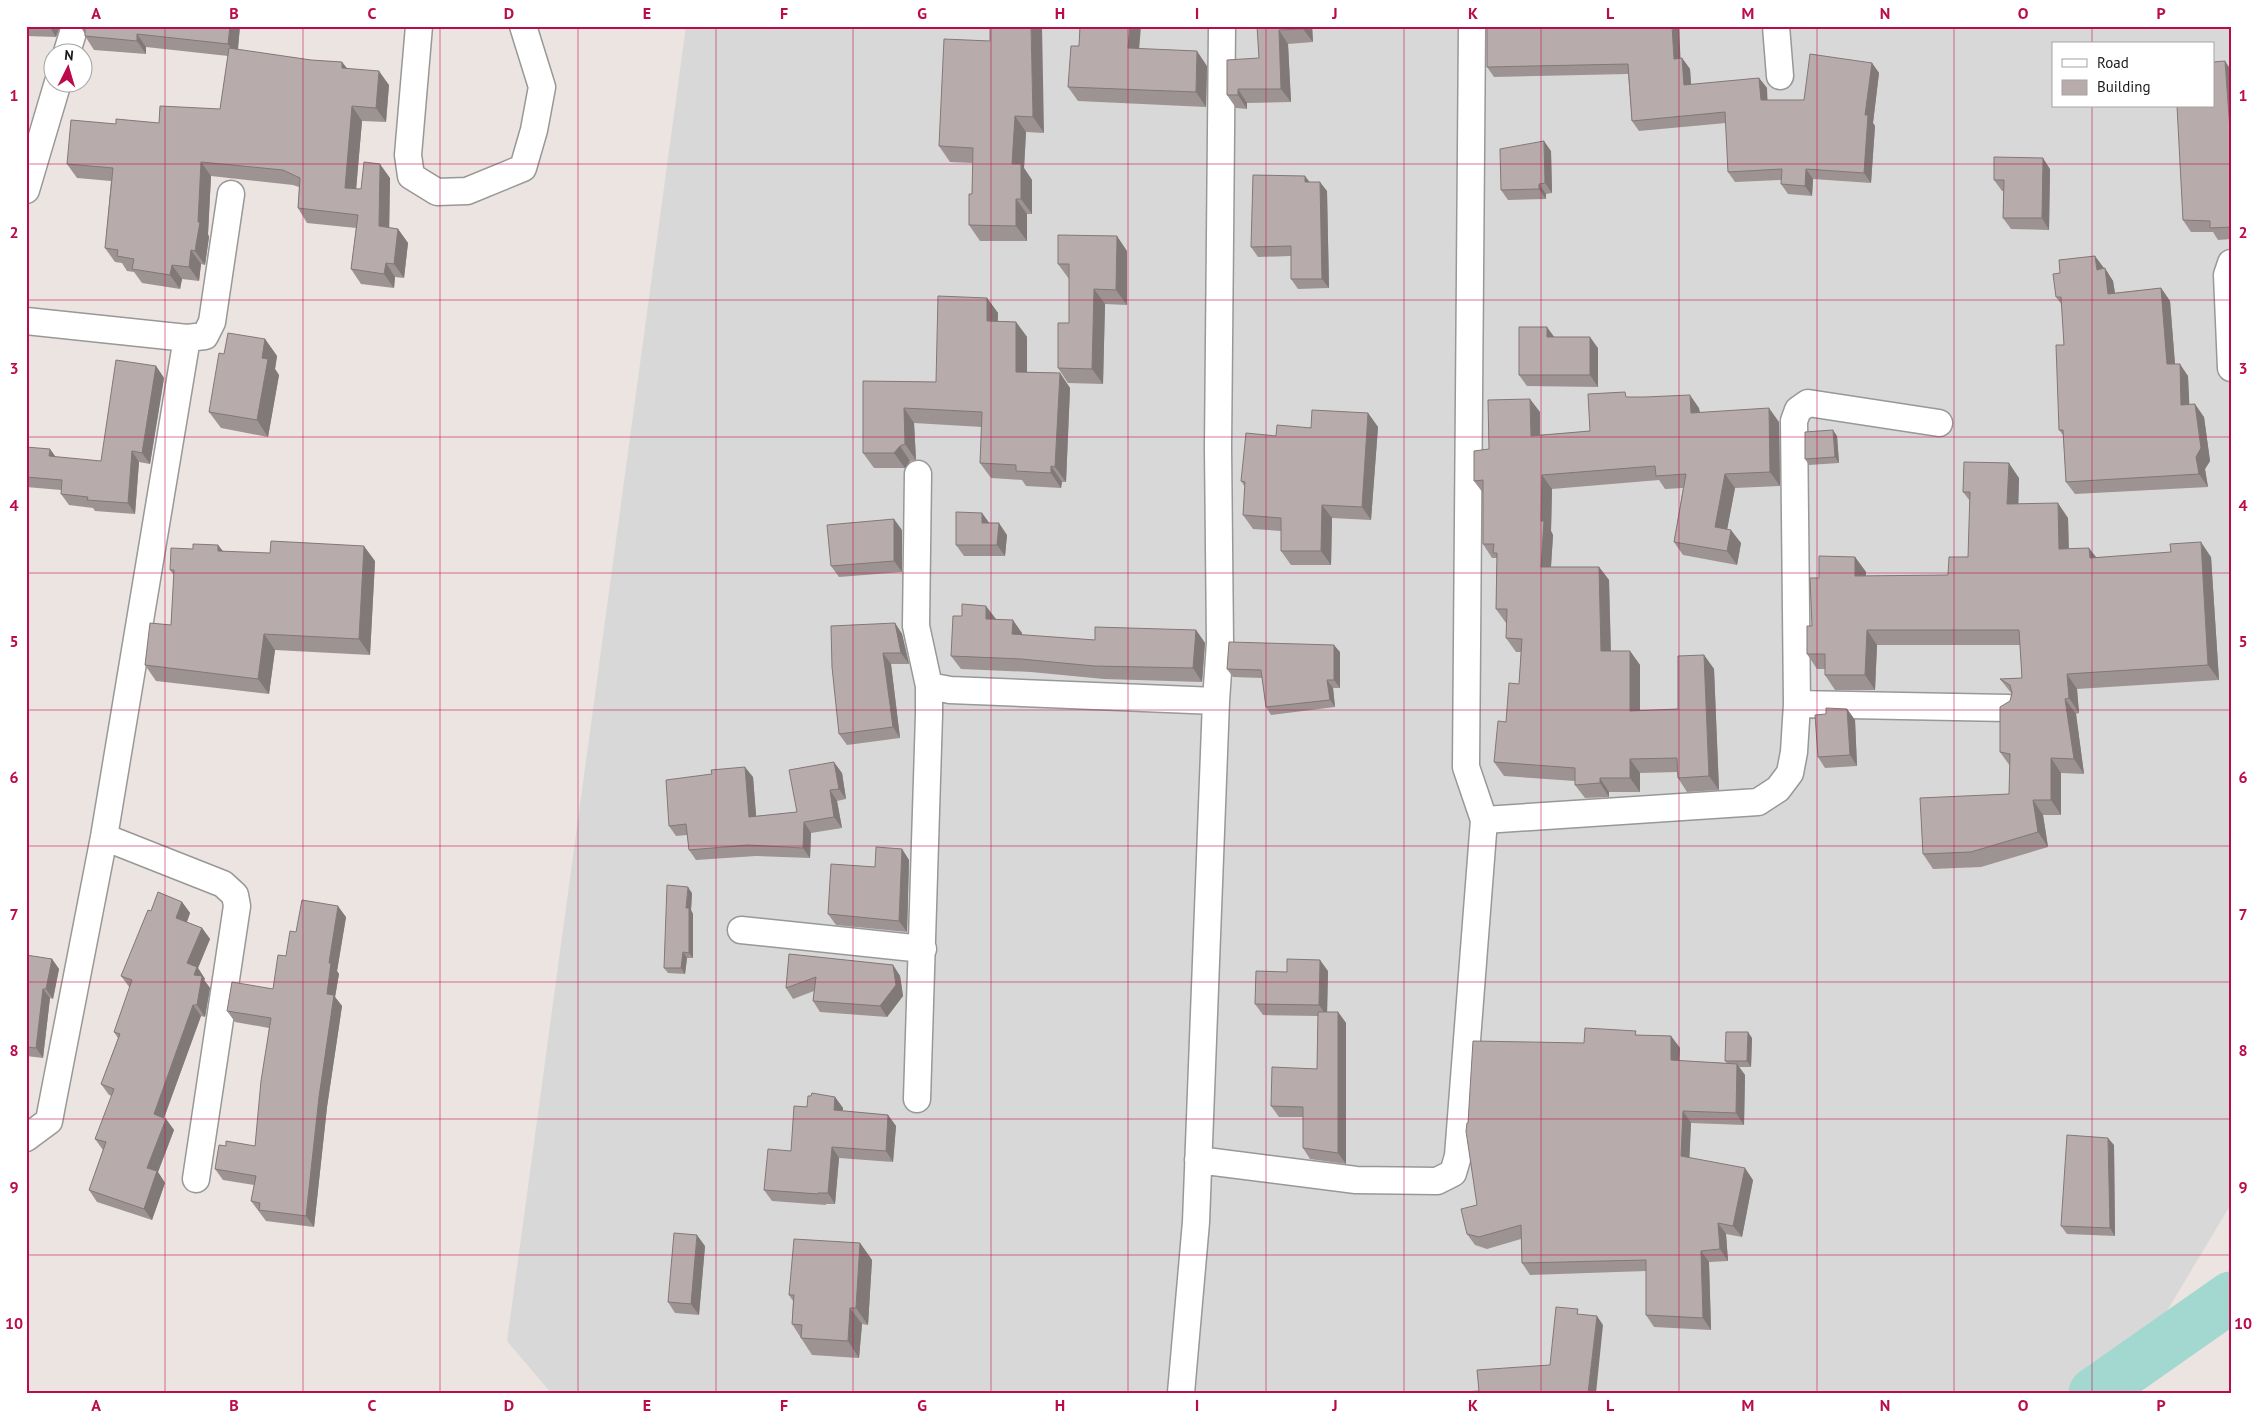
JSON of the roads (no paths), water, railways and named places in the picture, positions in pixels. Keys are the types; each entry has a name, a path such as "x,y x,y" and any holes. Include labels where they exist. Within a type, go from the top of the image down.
{"street":[{"path":"70,42 75,26"},
{"path":"419,26 408,154 410,176 437,192 467,191 522,168 534,130 542,87 523,26"},
{"path":"1181,1393 1196,1222 1216,701 1220,643 1218,448 1222,26"},
{"path":"1198,1160 1356,1180 1437,1181 1453,1173 1458,1156 1484,820 1466,767 1472,26"},
{"path":"1776,26 1780,76"},
{"path":"26,190 55,92"},
{"path":"26,321 187,338 205,336 212,322 231,194"},
{"path":"2231,263 2227,275 2231,368"},
{"path":"26,1138 49,1121 104,837 187,338"},
{"path":"1484,820 1758,802 1778,789 1790,773 1794,752 1797,704 1794,421 1798,410 1808,403 1939,423"},
{"path":"917,1099 923,949 929,686 916,626 918,474"},
{"path":"929,686 950,690 1216,701"},
{"path":"1797,704 2008,708"},
{"path":"104,837 224,884 235,895 237,906 196,1179"},
{"path":"741,930 923,949"}],"waterway":[{"path":"2094,1393 2231,1297"}]}
